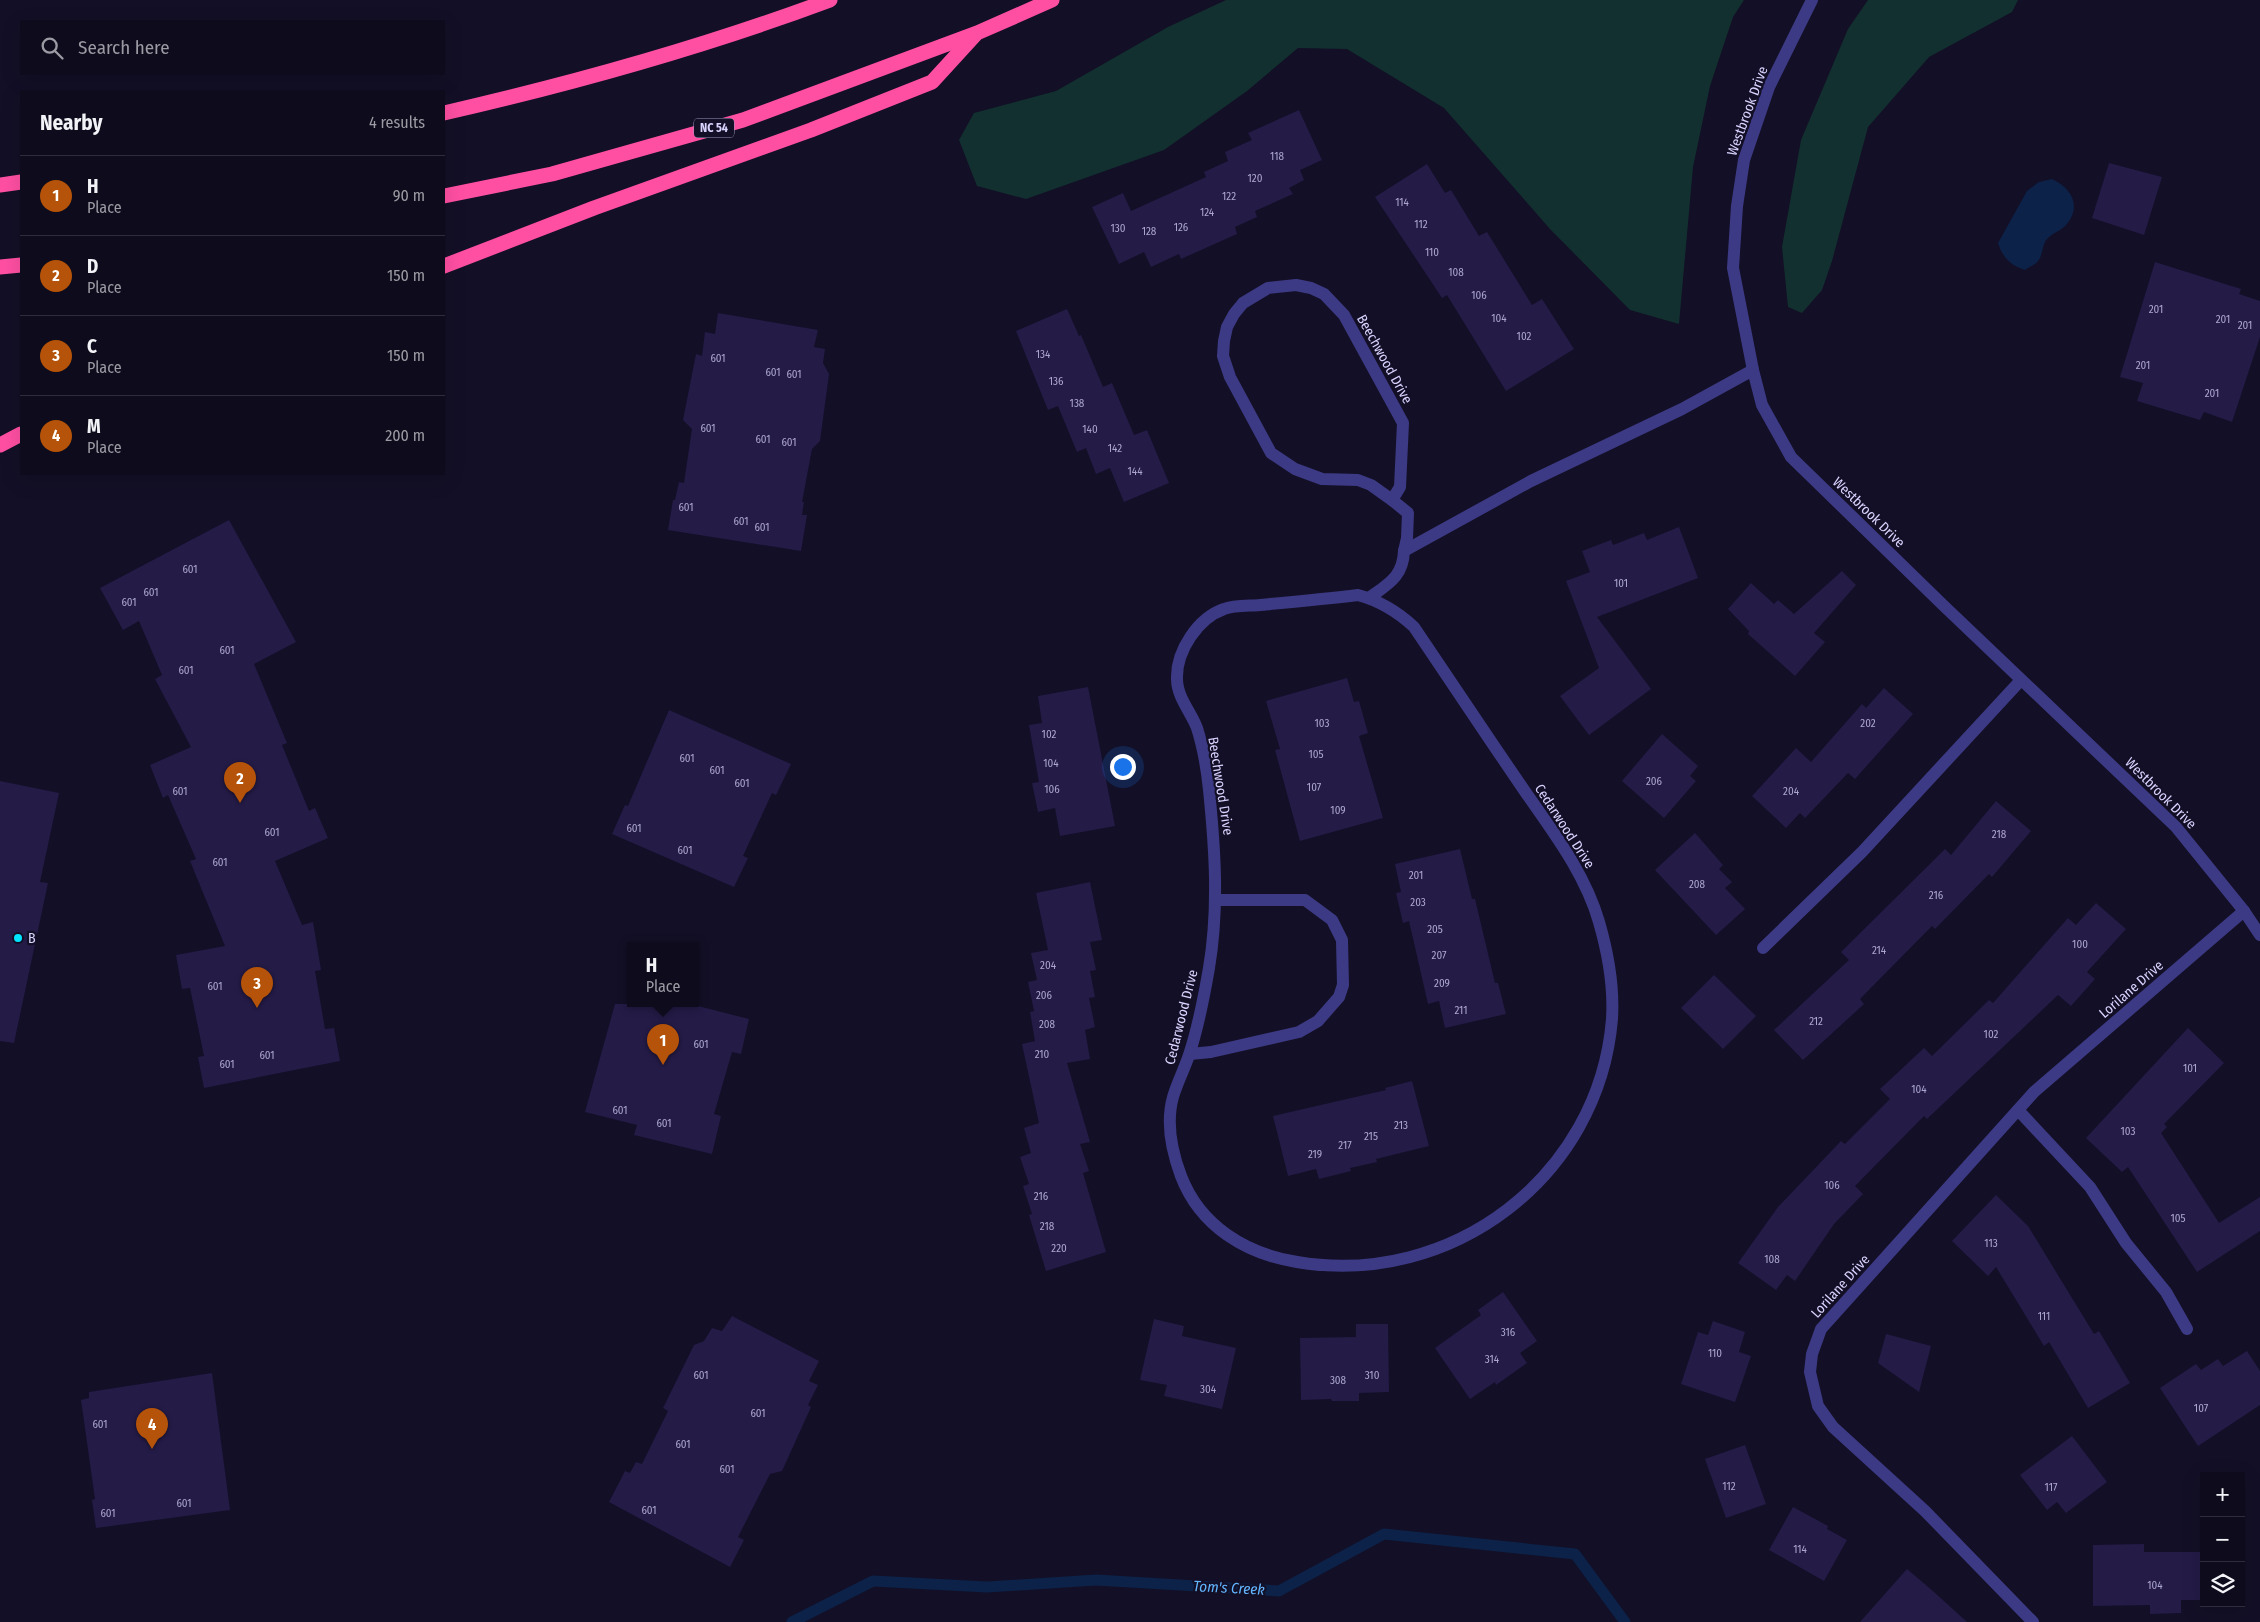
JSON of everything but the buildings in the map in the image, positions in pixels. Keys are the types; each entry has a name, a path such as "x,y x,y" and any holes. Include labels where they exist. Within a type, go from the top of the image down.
{"highway":[{"path":"445,113 523,95 635,65 746,32 830,0"},
{"name":"NC 54","path":"445,196 552,174 743,120 977,32 1052,0"},
{"path":"445,266 594,208 811,130 932,82 977,32"},
{"path":"0,185 20,182"},
{"path":"0,267 20,265"},
{"path":"0,445 20,435"}],"street":[{"name":"Westbrook Drive","path":"1812,0 1769,87 1744,160 1737,206 1733,268 1752,370 1762,404 1791,457 2176,827 2244,911 2260,935"},
{"name":"Beechwood Drive","path":"1216,900 1215,852 1208,780 1196,727 1182,700 1176,678 1185,643 1202,622 1225,608 1358,595 1369,598 1395,578 1404,564 1407,538 1408,513 1371,485 1358,480 1322,479 1295,470 1271,453 1230,376 1223,356 1227,327 1243,303 1268,288 1296,285 1324,294 1344,314 1403,423 1400,487 1392,500"},
{"path":"1404,551 1531,481 1682,409 1752,370"},
{"name":"Cedarwood Drive","path":"1216,900 1209,966 1190,1054 1172,1100 1170,1122 1173,1153 1183,1182 1203,1215 1226,1235 1246,1247 1275,1259 1328,1268 1375,1265 1413,1257 1465,1237 1504,1214 1540,1182 1568,1147 1594,1099 1606,1055 1612,1016 1609,962 1598,917 1577,867 1414,628 1397,611 1369,598"},
{"path":"1763,948 1862,852 2022,680"},
{"path":"1190,1054 1211,1052 1299,1032 1318,1021 1340,997 1344,985 1342,940 1332,920 1305,900 1216,900"},
{"name":"Lorilane Drive","path":"2033,1622 1925,1511 1833,1427 1818,1406 1810,1372 1812,1354 1821,1329 2034,1092 2244,911"},
{"path":"2018,1110 2090,1188 2126,1243 2166,1292 2187,1329"}],"green space":[{"path":"1226,0 1744,0 1733,17 1710,86 1693,167 1679,324 1630,310 1550,229 1444,108 1347,49 1298,48 1247,91 1164,150 1026,199 977,186 959,140 974,113 1056,91 1168,27"},
{"path":"1868,0 2018,0 2012,12 1929,57 1868,127 1832,261 1822,290 1802,313 1788,307 1782,247 1801,140 1848,29"}],"water":[{"path":"2052,179 2065,187 2072,199 2074,205 2071,218 2062,229 2047,239 2038,261 2025,270 2015,266 2008,260 2002,253 1998,243 2027,191 2039,182"}],"waterway":[{"name":"Tom's Creek","path":"792,1622 873,1581 987,1587 1096,1580 1279,1591 1384,1534 1575,1554 1625,1622"}],"place":[{"name":"D","path":"240,803"},
{"name":"B","path":"18,938"},
{"name":"C","path":"257,1008"},
{"name":"H","path":"663,1065"},
{"name":"M","path":"152,1449"}]}
